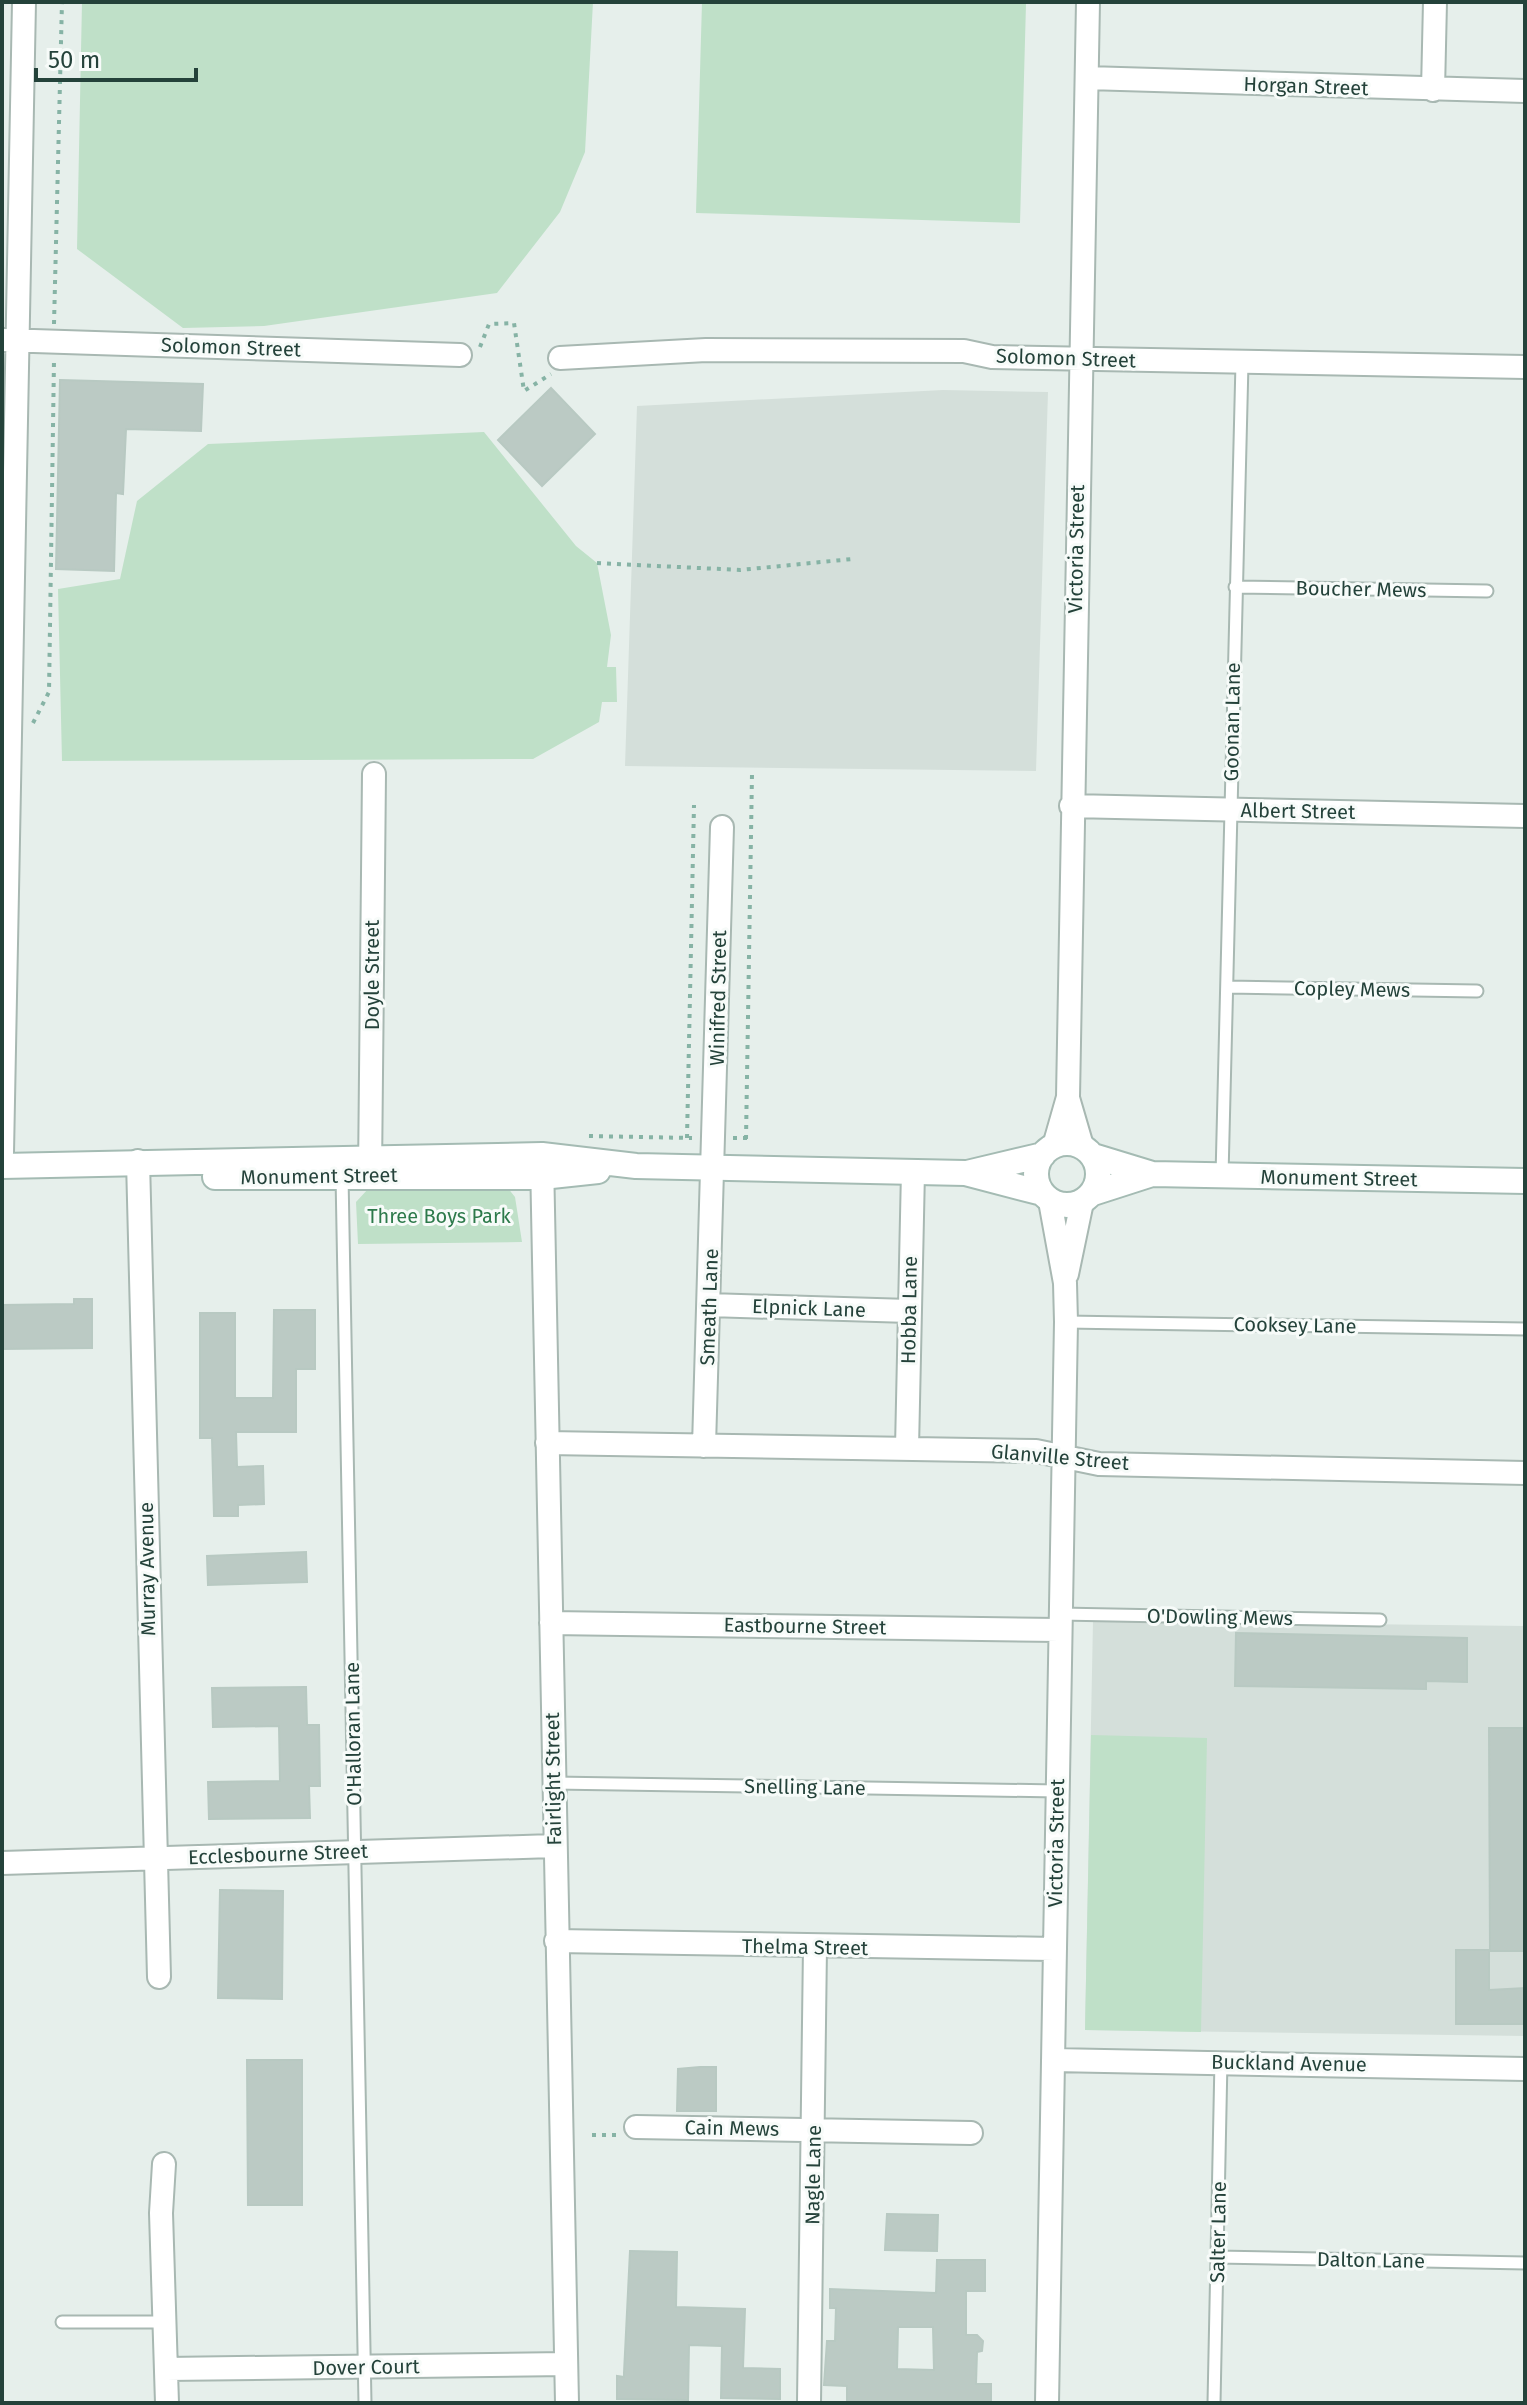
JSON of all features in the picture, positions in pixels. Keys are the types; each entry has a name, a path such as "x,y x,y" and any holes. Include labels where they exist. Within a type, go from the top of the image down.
{"street":[{"path":"2,1153 9,340 24,2"},
{"name":"Victoria Street","path":"1087,1151 1068,1097 1088,2"},
{"path":"1433,90 1435,2"},
{"name":"Horgan Street","path":"1087,78 1525,91"},
{"name":"Solomon Street","path":"9,340 460,355"},
{"name":"Solomon Street","path":"560,358 706,350 873,350 964,351 992,357 1525,367"},
{"name":"Doyle Street","path":"370,1167 374,774"},
{"name":"Albert Street","path":"1071,806 1525,816"},
{"name":"Winifred Street","path":"714,1169 722,827"},
{"name":"Victoria Street","path":"1048,1150 1068,1097"},
{"path":"1072,1143 1087,1151 1098,1175 1088,1197 1066,1206 1046,1197 1036,1174 1048,1150 1072,1143"},
{"name":"Monument Street","path":"965,1173 1048,1150"},
{"name":"Monument Street","path":"1087,1151 1152,1174 1525,1181"},
{"name":"Monument Street","path":"2,1166 342,1169 636,1166 913,1171 965,1173 1046,1197"},
{"name":"Fairlight Street","path":"542,1166 553,1846 567,2403"},
{"name":"Monument Street","path":"2,1182 138,1169"},
{"name":"Murray Avenue","path":"138,1169 159,1977"},
{"name":"Smeath Lane","path":"704,1446 714,1169"},
{"name":"Hobba Lane","path":"907,1448 913,1171"},
{"name":"Monument Street","path":"1088,1197 1152,1174"},
{"name":"Victoria Street","path":"1046,1197 1065,1283 1066,1322 1047,2403"},
{"name":"Victoria Street","path":"1065,1283 1088,1197"},
{"name":"Elpnick Lane","path":"709,1305 909,1311"},
{"name":"Glanville Street","path":"547,1443 1036,1451 1099,1464 1525,1473"},
{"name":"Eastbourne Street","path":"551,1623 1060,1622"},
{"name":"Ecclesbourne Street","path":"2,1863 553,1846"},
{"name":"Thelma Street","path":"556,1941 1055,1949"},
{"name":"Nagle Lane","path":"809,2403 815,1947"},
{"name":"Buckland Avenue","path":"1053,2060 1221,2060 1525,2069"},
{"name":"Cain Mews","path":"636,2127 971,2133"},
{"path":"164,2164 161,2213 167,2403"},
{"name":"Dover Court","path":"166,2369 566,2364"}],"lane":[{"name":"Goonan Lane","path":"1222,1177 1242,363"},
{"name":"Boucher Mews","path":"1235,587 1487,591"},
{"name":"Copley Mews","path":"1227,987 1477,991"},
{"name":"O'Halloran Lane","path":"342,1169 365,2403"},
{"name":"Cooksey Lane","path":"1066,1322 1525,1329"},
{"name":"O'Dowling Mews","path":"1060,1622 1380,1620"},
{"name":"Snelling Lane","path":"552,1783 1057,1791"},
{"name":"Salter Lane","path":"1214,2403 1221,2060"},
{"name":"Dalton Lane","path":"1217,2257 1525,2263"},
{"path":"62,2322 164,2322"}],"path":[{"path":"31,731 39,707 49,692 62,2"},
{"path":"460,355 479,348 489,324 514,323 524,391 548,378 560,358"},
{"path":"597,563 740,570 852,559"},
{"path":"582,1136 748,1138 752,774"},
{"path":"687,1138 694,805"}],"shaded area":[{"path":"943,390 1048,392 1036,771 625,766 637,406"},
{"path":"1093,1621 1525,1626 1525,2036 1085,2030"}],"green space":[{"path":"82,2 593,2 585,152 560,212 497,293 264,326 183,328 77,249"},
{"path":"702,2 1026,4 1020,223 696,213"},
{"path":"484,432 576,546 597,563 611,635 607,667 616,667 617,702 602,702 599,722 533,759 62,761 58,589 120,579 137,501 208,444"},
{"name":"Three Boys Park","path":"507,1187 515,1197 522,1242 358,1244 356,1202 368,1189"},
{"path":"1091,1735 1207,1738 1201,2032 1085,2030"}],"building":[{"path":"60,380 203,384 201,431 126,429 123,494 116,493 114,571 56,569"},
{"path":"551,388 595,434 542,486 498,440"},
{"path":"74,1299 92,1299 92,1348 2,1349 2,1305 74,1304"},
{"path":"274,1310 315,1310 315,1369 296,1369 296,1432 236,1432 237,1467 263,1466 264,1504 238,1505 238,1516 214,1516 212,1438 200,1438 200,1313 235,1313 235,1398 273,1398"},
{"path":"306,1552 307,1582 208,1585 207,1556"},
{"path":"1236,1633 1467,1638 1467,1682 1426,1681 1426,1689 1235,1686"},
{"path":"306,1687 307,1725 319,1725 320,1786 309,1786 310,1818 209,1819 208,1782 280,1781 279,1726 213,1727 212,1688"},
{"path":"1489,1728 1525,1728 1525,1951 1490,1951"},
{"path":"220,1890 283,1891 282,1999 218,1998"},
{"path":"1456,1950 1489,1950 1489,1990 1525,1988 1525,2024 1456,2024"},
{"path":"247,2060 302,2060 302,2205 248,2205"},
{"path":"716,2067 716,2111 677,2111 678,2069"},
{"path":"887,2214 938,2215 937,2251 885,2250"},
{"path":"630,2251 677,2252 676,2307 745,2309 743,2368 780,2369 780,2399 721,2398 722,2346 689,2345 688,2400 617,2399 617,2376 624,2377"},
{"path":"937,2260 985,2260 985,2291 966,2291 966,2335 977,2335 983,2341 982,2351 977,2352 976,2384 991,2384 991,2403 847,2402 847,2386 824,2385 827,2341 835,2341 836,2308 830,2308 830,2289 936,2293","holes":["898,2327 933,2327 934,2370 897,2369"]}]}
